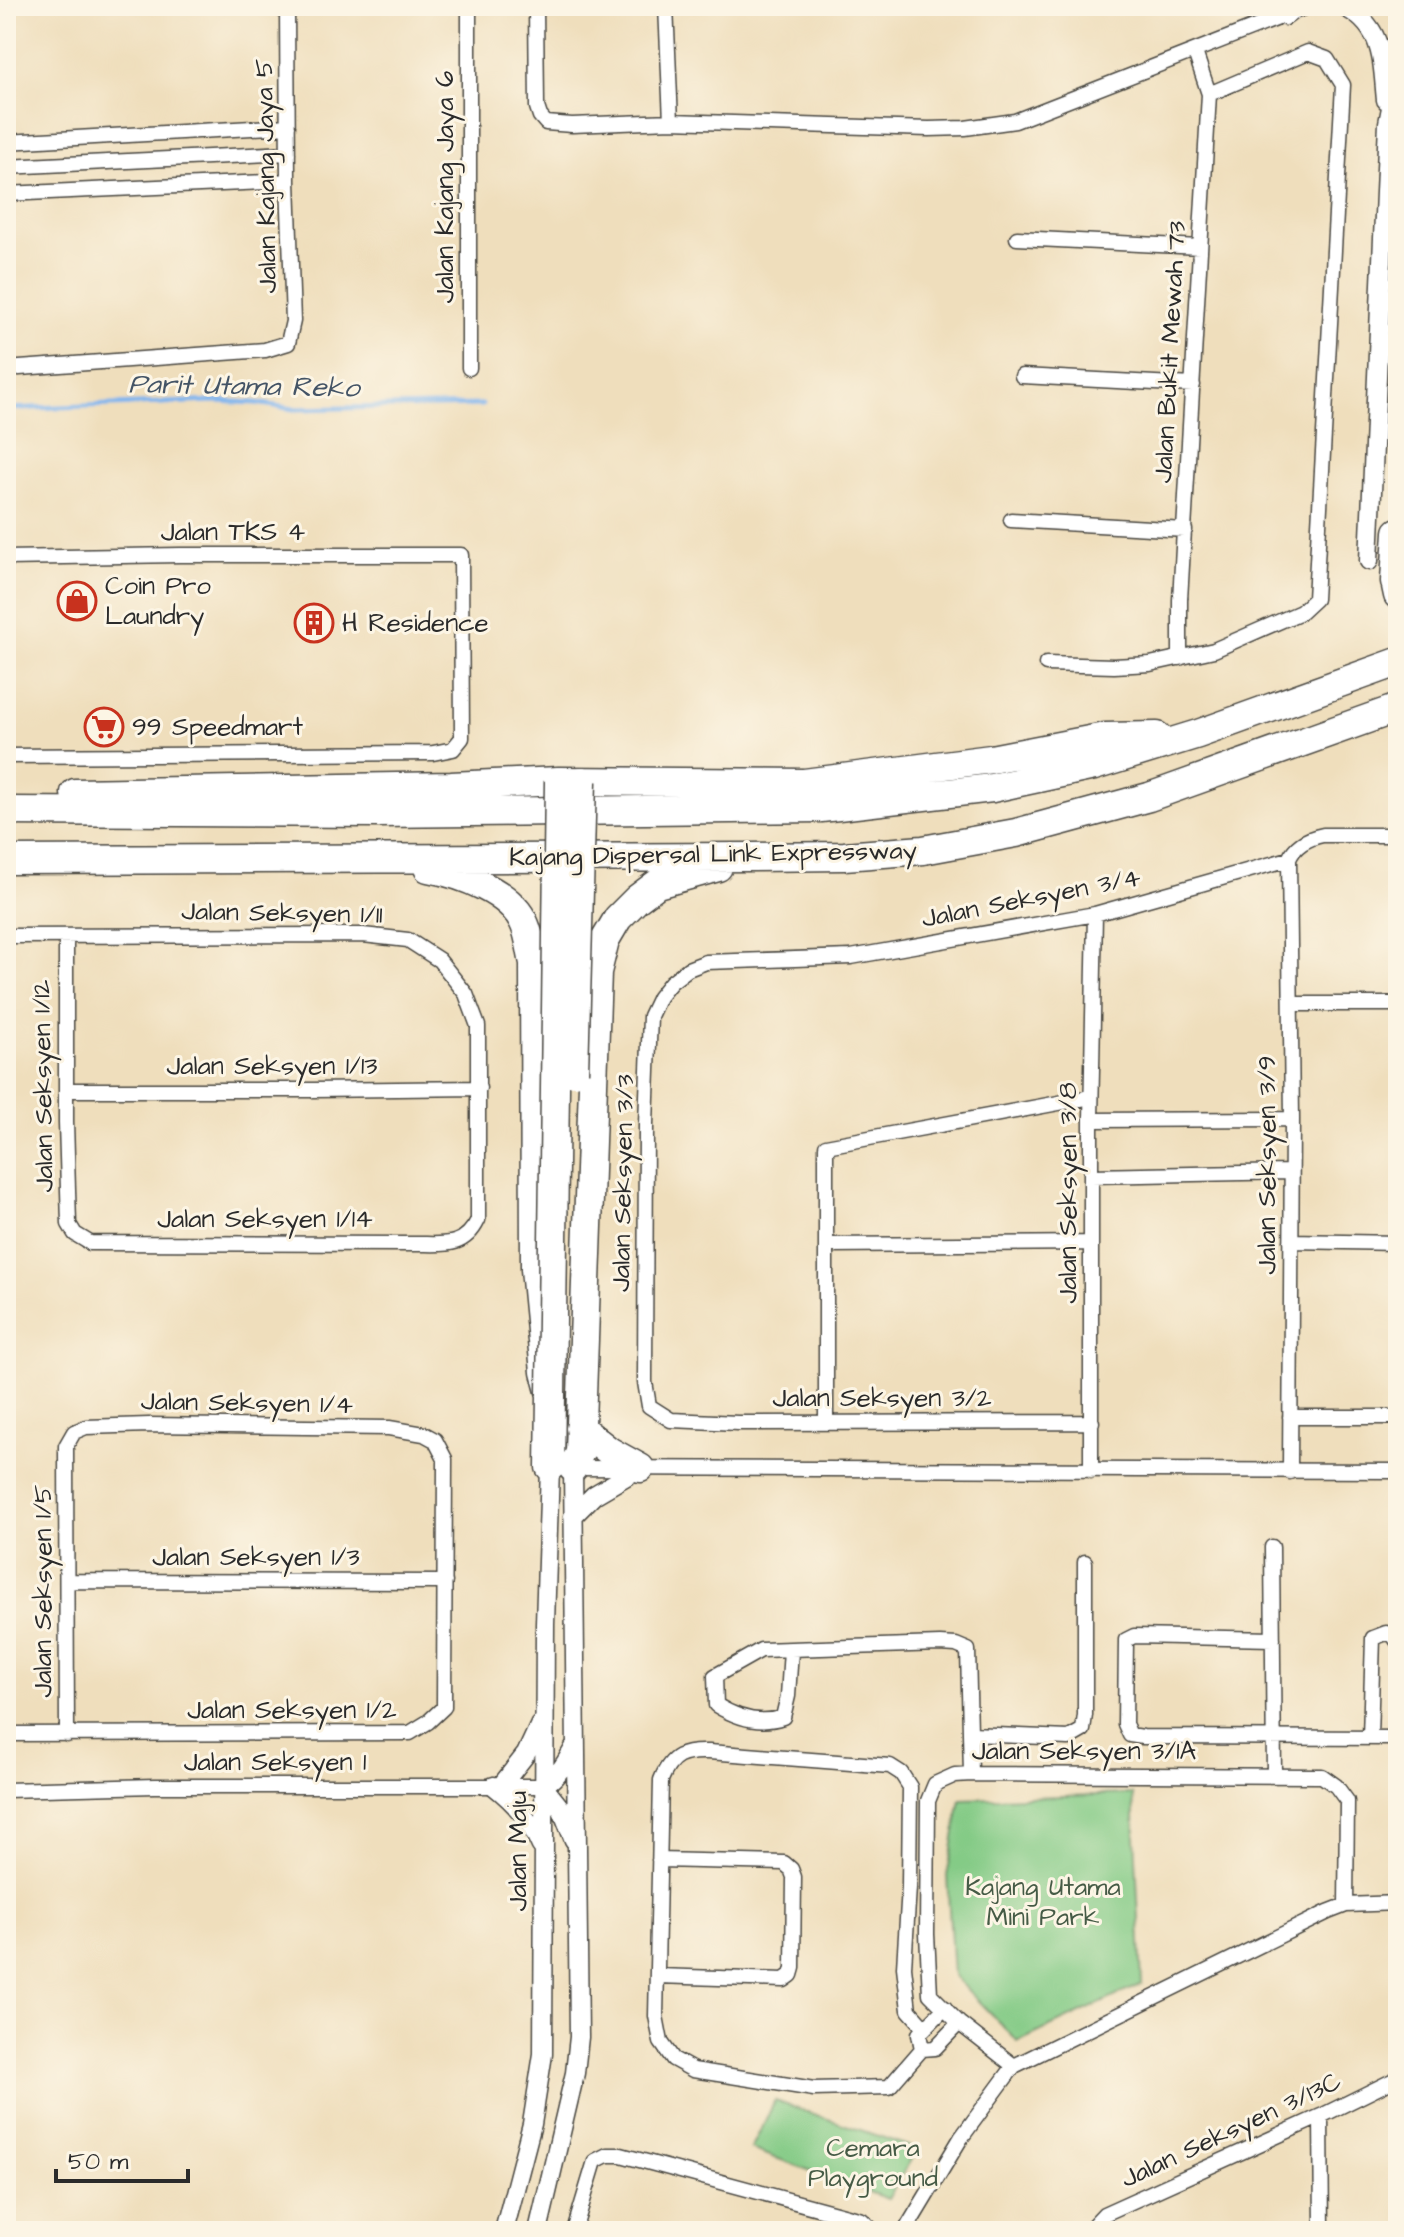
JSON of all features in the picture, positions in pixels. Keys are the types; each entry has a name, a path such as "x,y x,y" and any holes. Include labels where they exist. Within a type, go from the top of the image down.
{"highway":[{"path":"1398,532 1395,581 1398,595"},
{"name":"Kajang Dispersal Link Expressway","path":"6,811 377,813 821,808 992,788 1094,766 1198,734 1398,662"},
{"name":"Kajang Dispersal Link Expressway","path":"6,860 753,857 844,856 923,850 1016,833 1149,797 1398,708"},
{"path":"6,795 570,781 804,783 991,759 1105,737 1198,734"},
{"path":"562,1468 568,1449 570,781"},
{"path":"551,1395 570,781"},
{"path":"562,1468 580,1452 597,972 605,940 618,918 657,884 753,857"},
{"path":"380,860 434,869 473,882 505,897 525,923 534,963 535,1269 545,1372 562,1468"},
{"path":"580,1428 609,1451 640,1468"}],"street":[{"name":"Jalan Kajang Jaya 5","path":"6,369 265,350 288,343 293,321 287,6"},
{"name":"Jalan Kajang Jaya 6","path":"469,6 469,368"},
{"path":"536,6 537,107 546,123 572,125 671,121 965,128 1015,121 1309,6"},
{"path":"666,6 671,121"},
{"path":"1342,6 1363,18 1379,44 1388,123"},
{"name":"Jalan Bukit Mewah 73","path":"1180,658 1180,600 1209,94 1195,52"},
{"path":"1046,664 1150,664 1214,650 1301,612 1315,599 1343,85 1327,59 1308,52 1209,94"},
{"path":"1369,561 1388,123 1398,72"},
{"path":"6,142 288,126"},
{"path":"6,167 288,153"},
{"path":"6,194 288,181"},
{"path":"1017,238 1200,247"},
{"path":"1378,340 1398,341"},
{"path":"1022,376 1193,385"},
{"path":"1011,520 1185,530"},
{"name":"Jalan TKS 4","path":"6,558 461,555 462,738 453,749 433,753 6,756"},
{"name":"Jalan Seksyen 3/4","path":"706,962 851,957 1095,914 1289,859 1293,850 1311,837 1398,835"},
{"name":"Jalan Seksyen 3/9","path":"1289,859 1292,1119 1290,1472"},
{"name":"Jalan Seksyen 3/8","path":"1091,1471 1091,1097 1095,914"},
{"name":"Jalan Seksyen 1/11","path":"6,936 363,935 408,940 439,960 466,994 478,1026 478,1220 471,1234 458,1243"},
{"name":"Jalan Seksyen 1/12","path":"66,936 69,1224 75,1234"},
{"name":"Jalan Seksyen 3/3","path":"671,1420 649,1406 645,1382 646,1124 650,1016 671,982 688,969 706,962"},
{"path":"1291,1004 1398,1004"},
{"name":"Jalan Seksyen 1/13","path":"66,1090 479,1088"},
{"path":"826,1422 826,1146 1091,1097"},
{"path":"1091,1120 1292,1119"},
{"path":"1091,1176 1291,1172"},
{"name":"Jalan Seksyen 1/14","path":"75,1234 90,1243 458,1243"},
{"path":"1291,1241 1398,1243"},
{"path":"828,1245 1091,1243"},
{"path":"1290,1417 1398,1417"},
{"name":"Jalan Seksyen 3/2","path":"671,1420 738,1423 1092,1422"},
{"name":"Jalan Seksyen 1/4","path":"66,1446 74,1432 86,1427 149,1425 389,1428 424,1434 435,1440"},
{"name":"Jalan Seksyen 1/2","path":"6,1734 410,1733 428,1722 444,1707 445,1459 435,1440"},
{"name":"Jalan Seksyen 1/5","path":"66,1446 67,1735"},
{"path":"538,2231 570,2098 579,2037 573,1516 562,1468 1398,1471"},
{"name":"Jalan Maju","path":"504,2231 532,2124 543,2054 544,1716 562,1468"},
{"path":"573,1516 594,1495 640,1468"},
{"path":"1272,1547 1274,1776"},
{"path":"971,1734 1069,1738 1083,1730 1085,1562"},
{"name":"Jalan Seksyen 1/3","path":"67,1581 445,1582"},
{"path":"1370,1737 1373,1638 1386,1633 1393,1635 1398,1642"},
{"path":"1273,1639 1134,1636 1126,1640 1125,1724 1130,1735 1398,1738"},
{"path":"791,1650 788,1696 783,1717 770,1722 733,1716 716,1705 715,1676 761,1650 940,1644 968,1650 971,1774"},
{"path":"543,1852 520,1809 498,1786 526,1754 544,1716"},
{"path":"576,1743 559,1771 543,1786 562,1810 578,1850"},
{"path":"925,2028 909,2010 904,1967 910,1787 901,1773 890,1766 709,1752 680,1755 667,1764 661,1780 656,2016 661,2042 673,2059 693,2070 814,2089 889,2087 922,2049 935,2048 959,2023"},
{"name":"Jalan Seksyen 3/1A","path":"1014,2066 959,2023 930,1994 928,1801 935,1784 955,1775 971,1774 1322,1776 1336,1786 1347,1801 1346,1905"},
{"name":"Jalan Seksyen 1","path":"6,1790 155,1786 543,1786"},
{"path":"657,1976 784,1980 791,1975 793,1968 794,1877 784,1863 659,1860"},
{"path":"907,2231 961,2138 1014,2066 1346,1905 1398,1903"},
{"path":"922,2049 919,2034 945,2008"},
{"name":"Jalan Seksyen 3/13C","path":"1088,2231 1104,2214 1398,2078"},
{"path":"1321,2116 1322,2231"},
{"path":"574,2231 595,2161 607,2155 621,2155 862,2220 873,2231"}],"green space":[{"name":"Kajang Utama Mini Park","path":"1133,1794 1142,1984 1018,2042 953,1975 947,1876 961,1799"},
{"name":"Cemara Playground","path":"775,2101 917,2149 888,2199 751,2149"}],"waterway":[{"name":"Parit Utama Reko","path":"6,409 216,401 294,409 482,405"}],"place":[{"name":"Coin Pro Laundry","path":"77,601"},
{"name":"H Residence","path":"314,623"},
{"name":"99 Speedmart","path":"104,727"}]}
